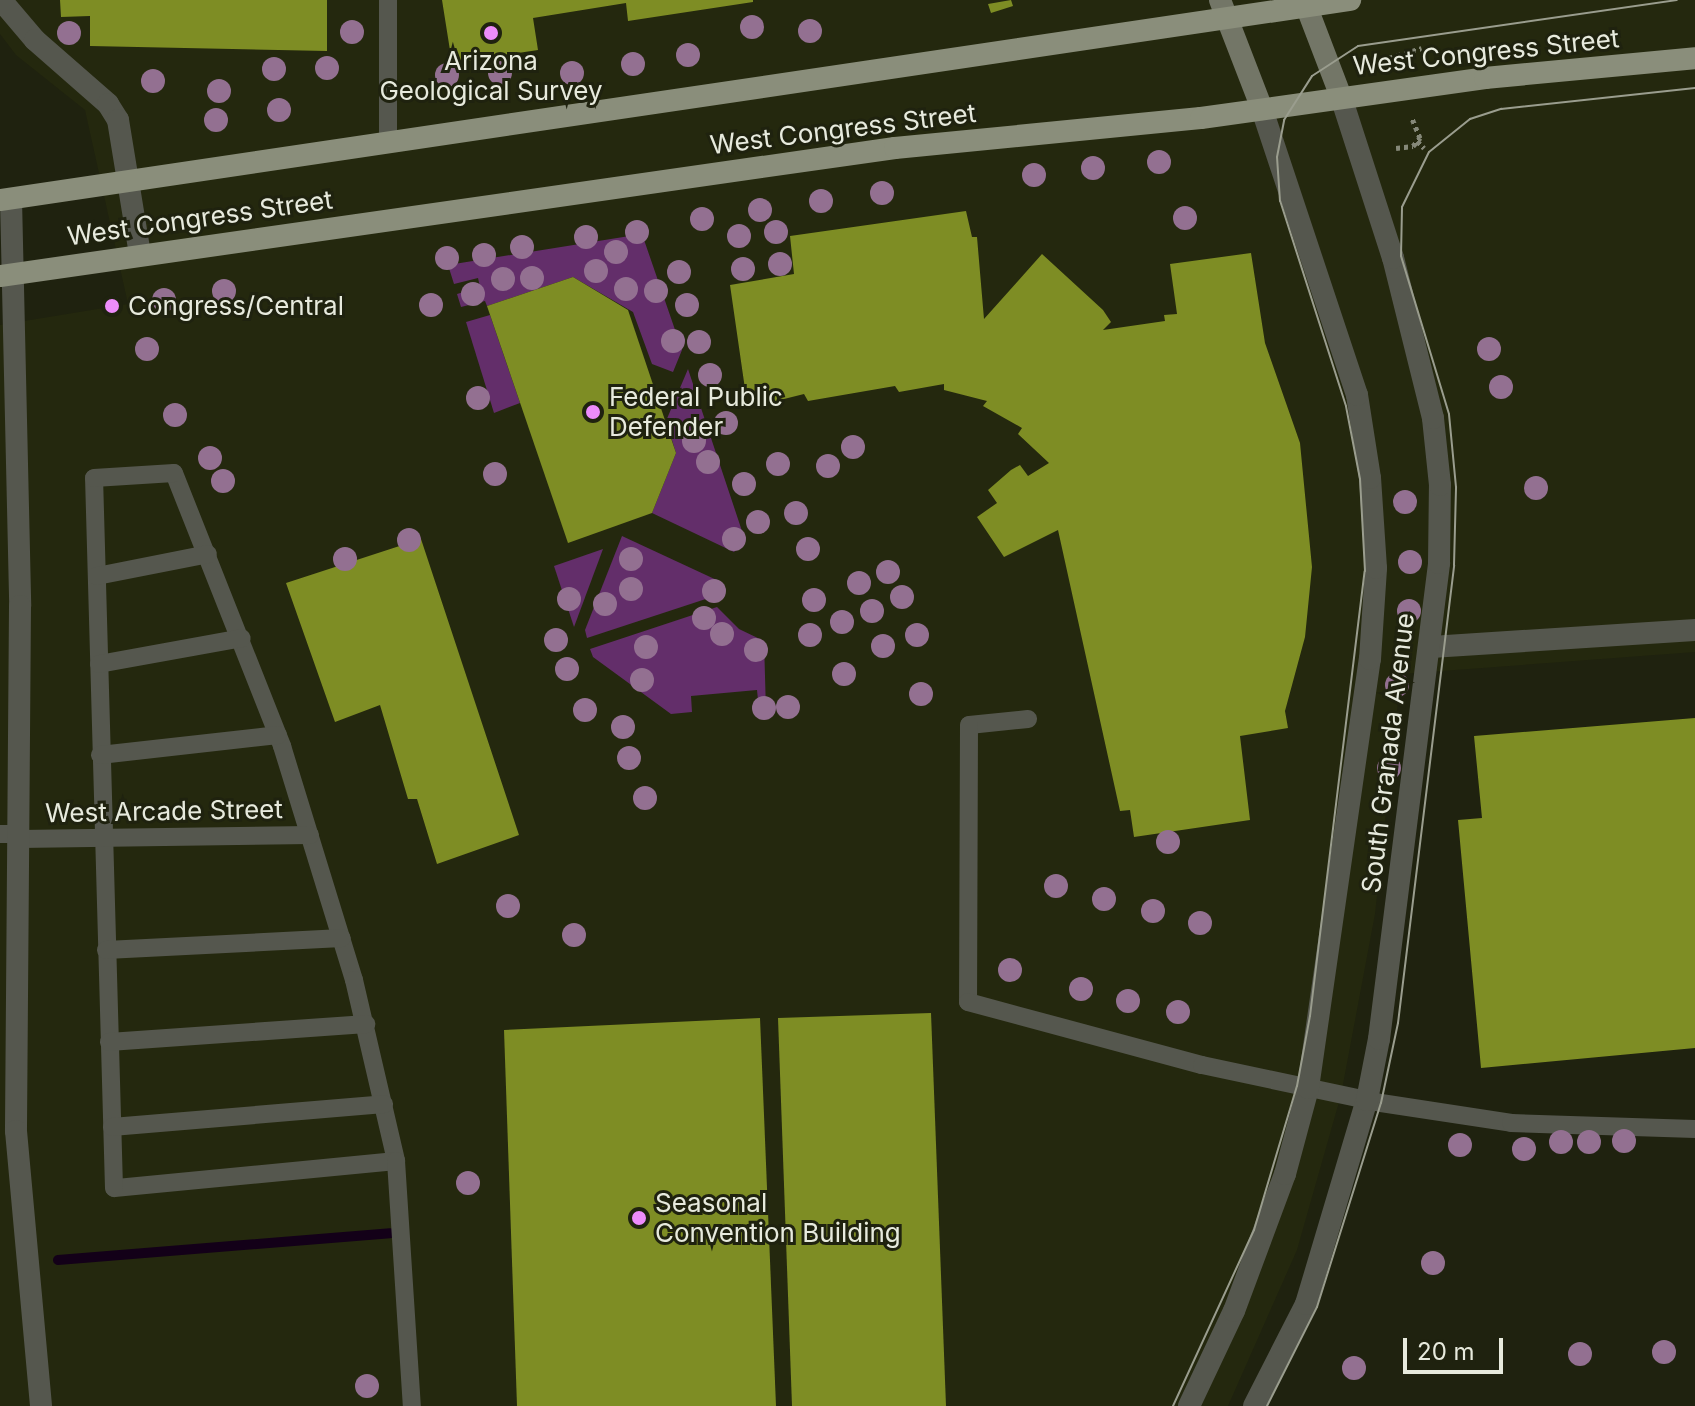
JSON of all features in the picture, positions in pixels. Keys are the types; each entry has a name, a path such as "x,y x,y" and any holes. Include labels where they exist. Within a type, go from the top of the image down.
{"main road":[{"name":"West Congress Street","path":"5,200 1224,10 1350,0"},
{"path":"1305,3 1341,97"},
{"path":"1224,10 1262,109"},
{"name":"West Congress Street","path":"6,275 895,148 1695,58"}],"street":[{"path":"1,0 35,40 108,104 118,120 140,254"},
{"name":"South Granada Avenue","path":"1254,1406 1306,1304 1367,1100 1431,647 1440,485 1433,418 1393,258 1341,97"},
{"name":"South Granada Avenue","path":"1189,1406 1234,1311 1285,1174 1308,1088 1370,659 1376,568 1370,478 1357,395 1278,144 1262,109"},
{"path":"5,200 16,1145 41,1406"},
{"path":"1431,647 1695,630"}],"lane":[{"path":"388,0 388,141"},
{"path":"396,1161 114,1188 94,478 174,473 278,735 366,1024 396,1161 412,1406"},
{"path":"97,576 208,554"},
{"path":"99,664 242,638"},
{"path":"1028,719 969,725 968,1002 1308,1088 1367,1100 1511,1123 1695,1129"},
{"path":"100,755 278,735"},
{"name":"West Arcade Street","path":"13,836 103,841 310,835"},
{"path":"106,950 342,938"},
{"path":"109,1042 366,1024"},
{"path":"112,1127 384,1104"}],"path":[{"path":"1389,58 1422,48"},
{"path":"1412,118 1417,141 1424,148"},
{"path":"1396,148 1417,141"}],"shaded area":[{"path":"0,0 1695,0 1695,652 1401,674 1375,914 1341,1095 1297,1250 1228,1406 0,1406 0,325 128,304 85,110 16,55 0,34"},
{"path":"642,234 682,350 673,372 652,364 633,312 573,277 487,306 485,301 461,307 457,294 480,287 478,278 454,284 448,265"},
{"path":"490,315 520,403 494,413 466,322"},
{"path":"688,369 745,540 734,552 652,513 676,453 666,421"},
{"path":"622,536 721,582 721,594 587,638 585,630"},
{"path":"603,549 574,627 554,566"},
{"path":"717,607 739,629 764,641 766,711 759,710 757,690 691,696 692,712 671,714 593,657 590,649"}],"building":[{"path":"60,0 327,0 327,51 90,46 90,16 61,17"},
{"name":"Arizona Geological Survey","path":"442,0 753,2 628,21 626,3 533,18 538,50 452,63"},
{"path":"1011,0 1013,6 991,13 988,4"},
{"path":"966,211 972,237 977,237 984,319 1042,254 1103,310 1111,322 1103,330 1165,321 1164,315 1177,314 1170,264 1251,253 1265,343 1300,443 1312,567 1305,637 1285,711 1288,728 1240,736 1250,820 1134,837 1130,810 1120,811 1058,530 1004,557 977,517 997,503 988,490 1011,470 1020,465 1028,476 1049,463 1018,434 1022,428 983,406 987,401 944,390 944,384 899,392 895,386 808,401 804,394 764,404 745,389 730,285 794,274 790,236"},
{"name":"Federal Public Defender","path":"573,277 628,310 676,453 652,513 568,543 487,306"},
{"path":"421,539 519,835 437,864 417,799 408,799 380,705 335,722 286,583"},
{"path":"1695,718 1695,1048 1481,1068 1458,820 1482,818 1474,736"},
{"name":"Seasonal Convention Building","path":"931,1013 946,1406 792,1406 778,1018"},
{"name":"Seasonal Convention Building","path":"760,1018 776,1406 517,1406 504,1030"}],"waterway":[{"path":"58,1260 390,1233"}],"tram line":[{"path":"1173,1406 1254,1230 1297,1086 1310,1016 1365,571 1360,479 1346,406 1280,201 1277,157 1284,120 1312,76 1358,46 1677,0"},
{"path":"1267,1406 1317,1307 1381,1103 1398,1023 1454,565 1456,487 1449,414 1401,256 1402,207 1429,152 1470,119 1501,109 1695,88"}],"place":[{"name":"Arizona Geological Survey","path":"491,33"},
{"name":"Congress/Central","path":"112,306"},
{"name":"Federal Public Defender","path":"593,412"},
{"name":"Seasonal Convention Building","path":"639,1218"}]}
